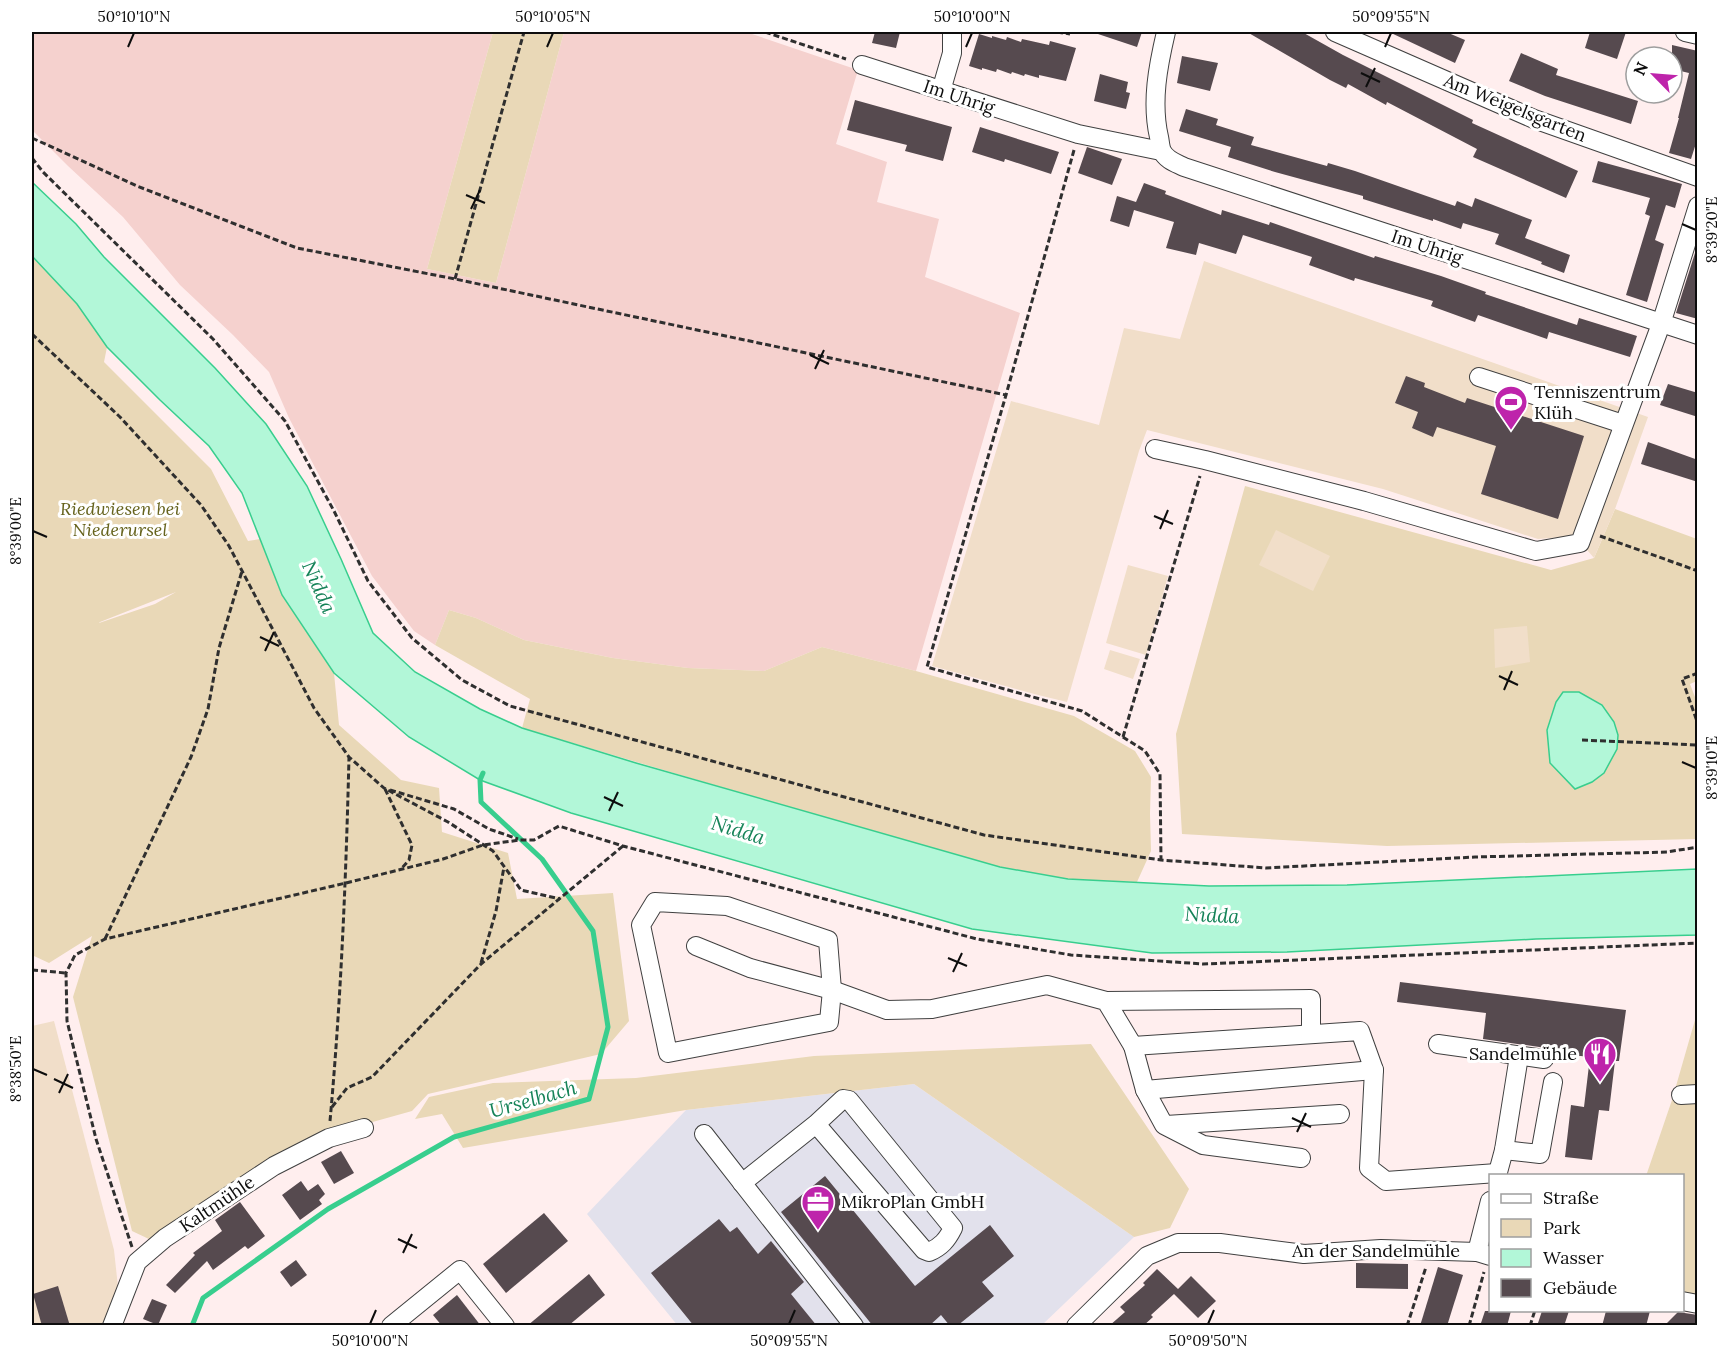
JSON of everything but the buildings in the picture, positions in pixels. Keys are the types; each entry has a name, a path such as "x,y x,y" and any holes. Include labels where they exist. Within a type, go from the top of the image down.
{"street":[{"path":"941,91 952,53 952,32"},
{"path":"1161,151 1157,130 1157,77 1166,32"},
{"name":"Am Weigelsgarten","path":"1335,32 1534,119 1698,177"},
{"path":"1685,32 1698,35"},
{"name":"Im Uhrig","path":"862,65 1078,134 1161,151 1168,159 1184,167 1698,335"},
{"path":"1155,449 1364,501 1536,551 1580,543 1661,324 1698,206"},
{"path":"1479,377 1623,424"},
{"path":"655,902 727,906 828,940 832,990 829,1022 668,1053 642,925 655,902"},
{"path":"696,946 750,968 832,990 887,1010 932,1009 1047,985 1106,1001 1311,999 1311,1034"},
{"path":"1106,1001 1133,1046 1145,1090 1164,1125 1203,1144 1301,1158"},
{"path":"1133,1046 1360,1031 1374,1070 1369,1168 1386,1181 1489,1175"},
{"path":"1438,1044 1544,1059"},
{"path":"1497,1174 1504,1150 1520,1056"},
{"path":"1145,1090 1374,1070"},
{"path":"1504,1150 1540,1154 1553,1082"},
{"path":"742,1183 816,1124 843,1099 849,1100 953,1228 939,1248 929,1252 924,1250 816,1124"},
{"path":"1164,1125 1340,1114"},
{"name":"Kaltmühle","path":"112,1326 136,1262 165,1238 274,1166 329,1138 364,1128"},
{"path":"704,1134 854,1326"},
{"path":"1485,1257 1489,1220"},
{"name":"An der Sandelmühle","path":"1076,1326 1148,1256 1178,1243 1220,1243 1304,1254 1381,1249 1432,1251 1485,1257"},
{"path":"391,1326 460,1270 505,1326"}],"path":[{"path":"455,279 524,32"},
{"path":"765,32 862,65"},
{"path":"1057,32 1070,34"},
{"path":"1078,134 1006,395 927,667 1082,711 1145,751 1160,774 1161,860"},
{"path":"32,138 137,186 297,248 1006,395"},
{"path":"32,158 43,172 213,339 285,421 334,511 368,581 412,638 462,680 510,706 984,835 1161,860 1266,868 1475,857 1667,852 1698,847"},
{"path":"32,334 120,417 201,505 229,546 314,708 349,758 384,788 447,822 493,851 520,891 560,899"},
{"path":"1123,737 1205,460"},
{"path":"1584,530 1698,571"},
{"path":"105,939 190,757 208,709 219,648 242,571"},
{"path":"1698,673 1682,679 1698,724"},
{"path":"1582,740 1698,745"},
{"path":"349,758 345,884 332,1107 347,1088 372,1077 481,964 623,846"},
{"path":"384,788 454,809 489,829 520,840"},
{"path":"384,788 412,845 409,860 400,870"},
{"path":"136,1262 93,1128 67,1021 66,973 75,955 105,939 345,884 443,859 483,845 534,840 559,826 623,846 977,939 1071,955 1203,964 1698,944"},
{"path":"481,964 496,911 504,867"},
{"path":"32,970 66,973"},
{"path":"1407,1326 1432,1251"},
{"path":"1469,1326 1485,1257"}],"shaded area":[{"path":"33,32 493,32 427,269 496,283 564,32 746,32 858,70 836,144 887,162 877,202 939,219 925,277 1020,313 916,671 822,647 764,671 688,668 613,658 524,640 476,618 449,610 435,645 414,631 372,576 289,418 269,372 180,285 123,217 32,130"},
{"path":"1204,261 1648,417 1615,509 1594,558 1575,536 1538,539 1383,489 1147,430 1067,702 932,666 1011,401 1099,425 1124,328 1180,339"},
{"path":"1276,530 1330,556 1313,591 1259,565"},
{"path":"1128,565 1168,576 1146,655 1106,643"},
{"path":"1527,626 1530,662 1495,668 1494,629"},
{"path":"1110,650 1140,659 1133,679 1104,669"},
{"path":"54,1021 114,1250 118,1287 103,1325 32,1325 32,1026"},
{"path":"914,1084 1134,1237 1042,1325 678,1326 587,1214 686,1110"}],"green space":[{"path":"493,32 564,32 496,283 427,269"},
{"name":"Riedwiesen bei Niederursel","path":"32,256 77,304 107,347 104,362 211,469 248,541 260,539 282,595 334,673 339,725 401,780 439,788 442,832 508,853 517,899 613,893 629,1021 601,1054 428,1094 412,1111 308,1140 151,1240 132,1231 73,997 92,936 49,963 34,956 32,948","holes":["176,592 155,604 99,623"]},
{"path":"1245,486 1551,570 1594,558 1615,509 1697,539 1697,681 1690,684 1698,705 1697,839 1387,846 1182,834 1176,734"},
{"path":"449,610 476,618 524,640 613,658 688,668 764,671 822,647 1074,716 1135,751 1151,777 1151,851 1137,882 1068,879 1000,867 522,728 530,699 435,645"},
{"path":"1697,1013 1697,1295 1684,1292 1684,1174 1647,1174 1672,1100"},
{"path":"1091,1044 1189,1189 1170,1228 1134,1237 914,1084 686,1110 463,1148 442,1114 415,1119 429,1097 493,1083 636,1078 814,1056"}],"water":[{"name":"Nidda","path":"32,182 76,224 104,257 215,368 266,424 307,486 373,633 415,672 480,709 522,728 1000,867 1068,879 1209,886 1347,885 1697,869 1697,935 1536,939 1287,952 1152,953 972,929 571,813 480,780 409,737 334,673 282,595 242,493 209,446 107,347 77,304 32,256"},
{"path":"1563,692 1579,692 1602,705 1614,722 1618,735 1617,749 1604,773 1592,782 1575,789 1550,763 1547,730 1556,702"}],"waterway":[{"name":"Urselbach","path":"192,1326 203,1298 328,1209 454,1137 589,1099 608,1027 593,931 542,859 481,802 480,780 483,773"}],"place":[{"name":"Tenniszentrum Klüh","path":"1511,431"},
{"name":"Sandelmühle","path":"1600,1083"},
{"name":"MikroPlan GmbH","path":"818,1231"}]}
